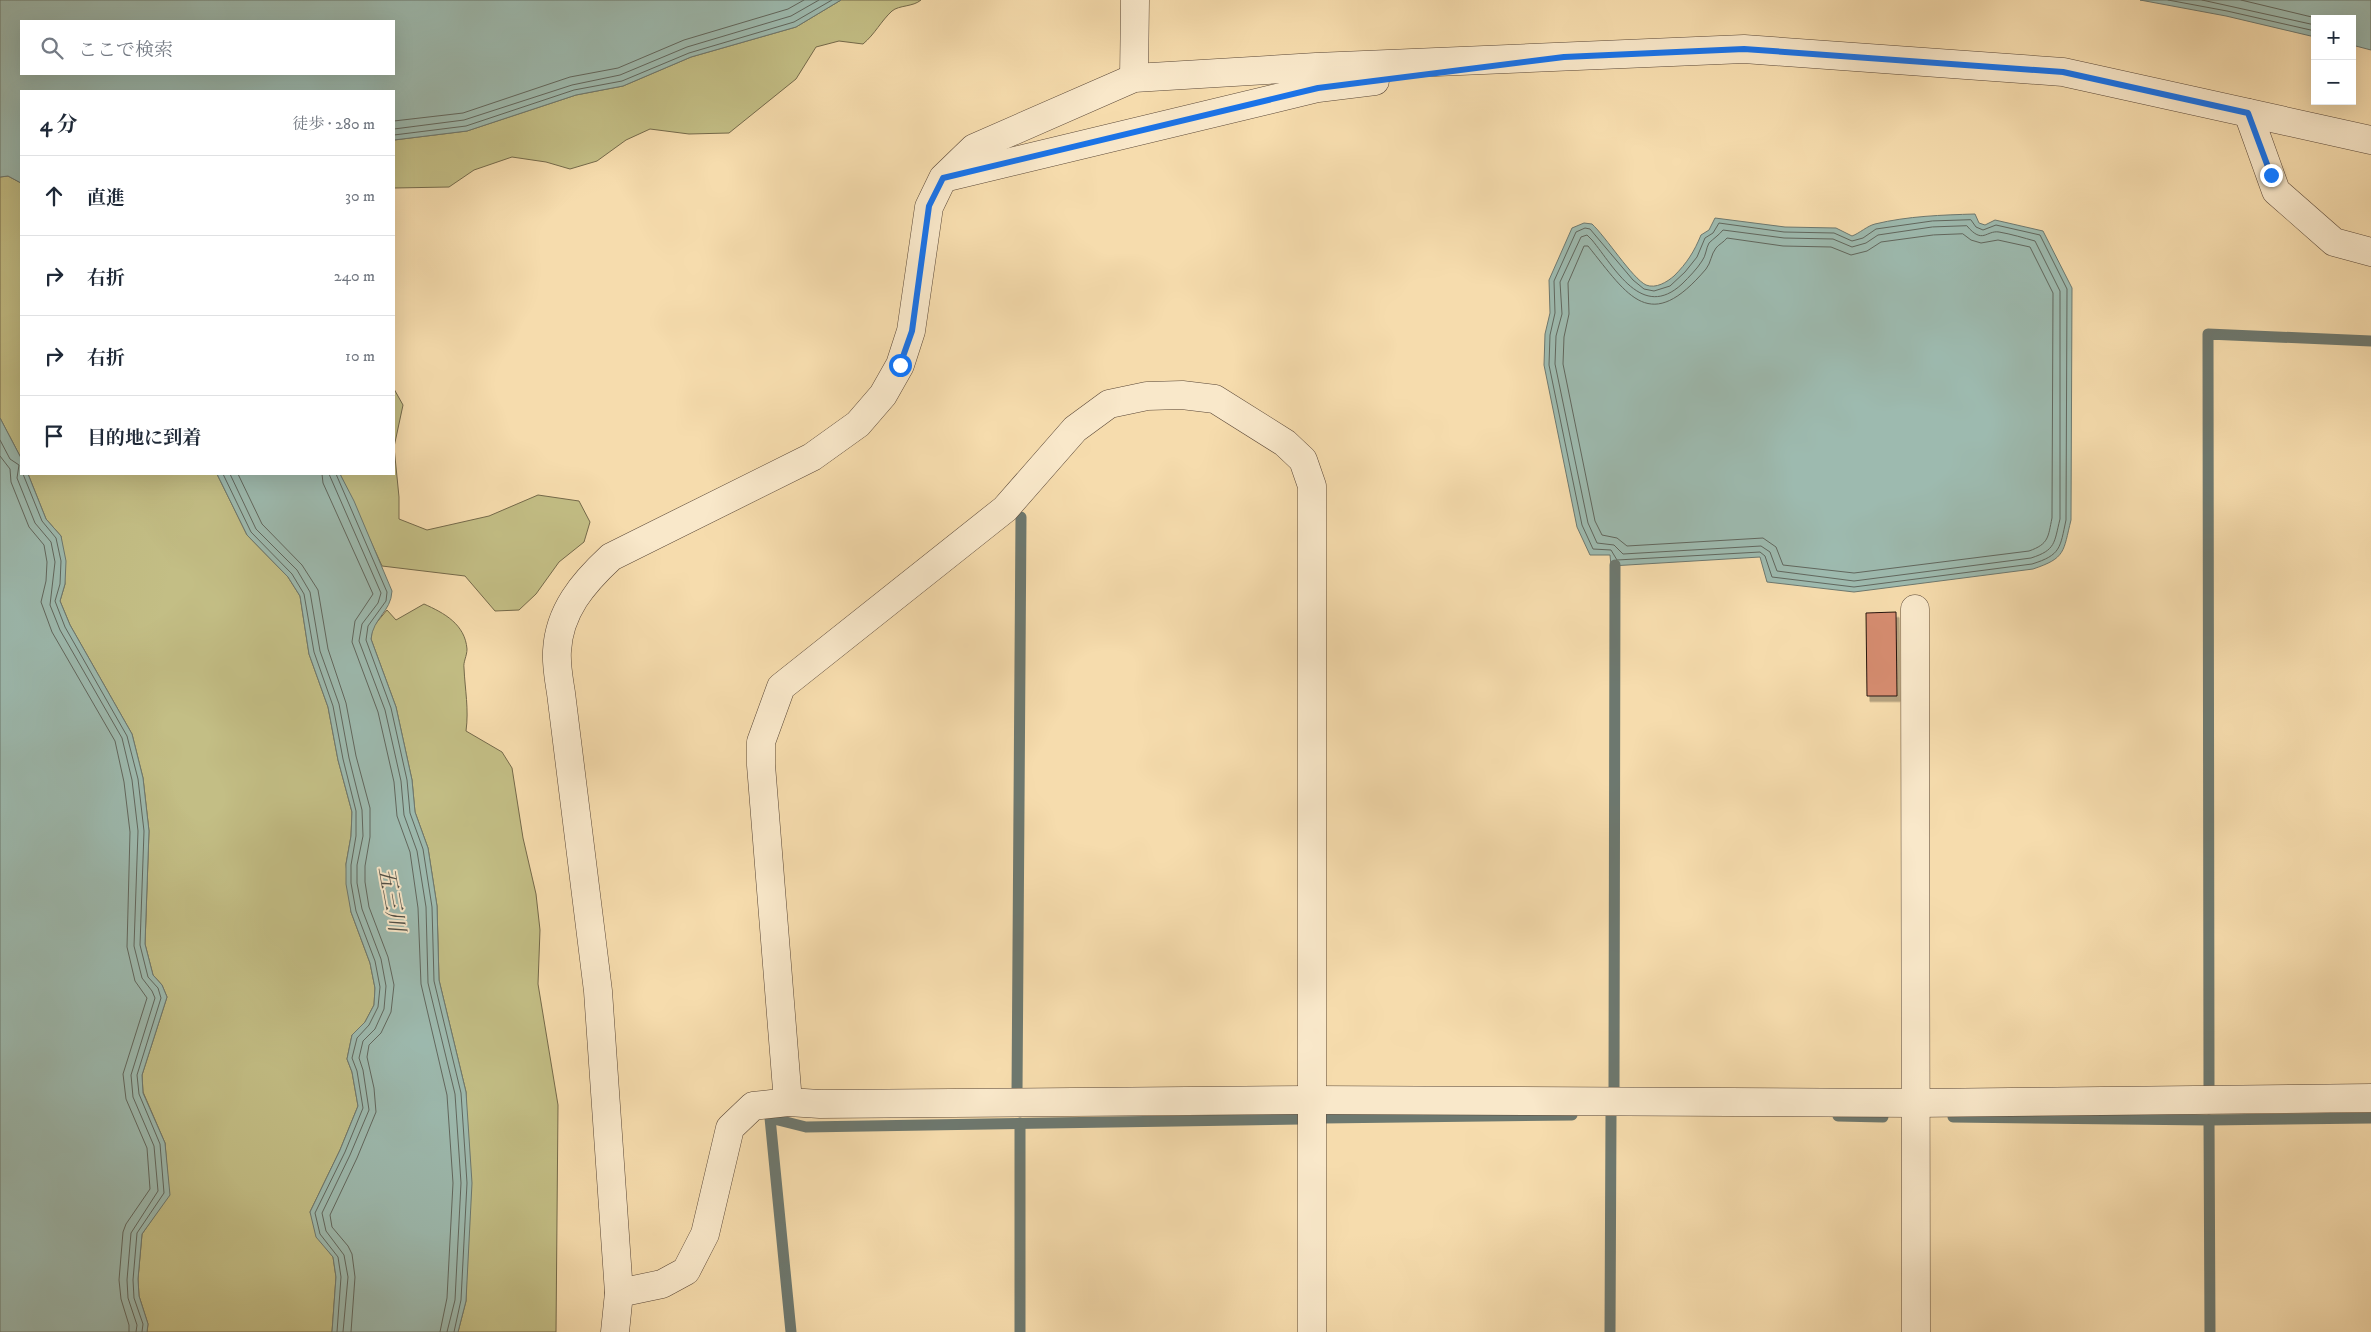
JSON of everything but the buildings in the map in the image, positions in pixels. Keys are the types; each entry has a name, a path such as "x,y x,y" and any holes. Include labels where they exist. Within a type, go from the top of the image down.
{"street":[{"path":"1134,78 1135,0"},
{"path":"615,1332 619,1293 598,990 560,694 557,652 561,627 572,600 588,578 611,557 812,458 858,424 883,395 900,365 912,331 929,206 943,178 974,148 1134,78 1316,67 1744,49 2063,72 2371,140"},
{"path":"943,178 1318,88 1564,57"},
{"path":"2248,113 2276,191 2334,242 2371,252"},
{"path":"788,1102 761,765 761,742 781,686 1004,509 1075,429 1109,404 1147,396 1182,395 1215,399 1285,443 1303,460 1312,486 1312,1332"},
{"path":"1915,609 1916,1332"},
{"path":"619,1293 662,1284 686,1271 705,1234 730,1128 753,1106 788,1102 820,1104 1311,1100 1916,1103 2371,1098"}],"shaded area":[{"path":"841,0 921,0 892,11 863,44 839,41 816,47 796,79 729,133 689,134 650,129 626,140 597,161 570,169 546,162 512,157 474,170 449,187 395,188 395,140 467,131 576,95 623,86 691,57 796,27"},
{"path":"8,176 20,182 20,456 0,418 0,177"},
{"path":"395,391 403,405 395,442"},
{"path":"395,457 399,519 427,530 489,516 538,495 579,501 590,522 584,542 559,562 536,594 519,610 495,611 465,576 382,566 340,475 395,475"},
{"path":"28,475 217,475 247,535 288,577 300,596 309,654 328,707 338,760 352,812 351,836 346,864 351,912 370,963 375,988 374,1005 365,1022 352,1035 347,1059 352,1072 358,1106 340,1150 310,1212 326,1248 333,1257 336,1277 332,1332 147,1332 148,1324 139,1296 138,1279 142,1234 169,1195 165,1143 143,1092 142,1075 167,997 162,985 153,975 145,944 149,831 143,778 132,734 70,625 60,601 65,584 61,536 46,519"},
{"path":"424,604 452,620 458,626 465,640 467,649 464,666 467,707 466,731 502,752 512,768 523,838 536,894 540,930 538,984 558,1105 556,1332 458,1332 466,1301 466,1092 439,980 437,906 428,848 415,812 412,780 396,707 371,639 372,628 387,610 396,620"}],"water":[{"path":"0,0 841,0 796,27 691,57 623,86 576,95 467,131 395,140 395,90 20,90 20,182 8,176 0,177"},
{"path":"2140,0 2371,0 2371,50 2356,46 2356,15 2311,15 2311,36 2226,16"},
{"path":"1975,214 1979,223 1985,225 1995,220 2043,231 2072,288 2071,520 2064,547 2057,557 2033,569 1854,592 1767,582 1760,557 1611,566 1610,555 1590,555 1577,527 1544,365 1545,334 1550,313 1549,280 1572,228 1584,223 1592,224 1640,281 1646,285 1654,286 1665,283 1679,271 1690,257 1701,235 1709,230 1715,218 1785,227 1836,228 1852,236 1872,225 1887,221 1925,216"},
{"path":"0,418 20,456 20,475 28,475 46,519 61,536 66,561 65,584 60,601 70,625 132,734 143,778 149,831 145,944 153,975 162,985 167,997 142,1075 143,1093 165,1143 170,1195 142,1234 138,1279 139,1296 148,1324 147,1332 0,1332"},
{"name":"五三川","path":"217,475 341,475 354,501 392,591 389,604 375,626 371,639 396,707 412,780 415,812 428,848 437,906 439,980 466,1092 472,1183 466,1301 458,1332 332,1332 336,1277 333,1257 316,1237 310,1212 340,1150 358,1106 352,1072 347,1059 352,1035 365,1022 374,1005 375,988 370,963 351,912 346,884 346,864 351,836 352,812 338,760 328,707 309,654 300,596 288,577 247,535"}],"waterway":[{"path":"2209,1090 2208,334 2371,341"},
{"path":"1017,1093 1021,517"},
{"path":"1614,1090 1615,565"},
{"path":"1610,1332 1611,1114"},
{"path":"1323,1118 1572,1115"},
{"path":"1838,1116 1883,1117"},
{"path":"1953,1117 2209,1120 2371,1118"},
{"path":"791,1332 770,1118 806,1127 1300,1119"},
{"path":"2209,1120 2210,1332"},
{"path":"1020,1123 1020,1332"}],"route":[{"path":"900,365 912,331 929,206 943,178 1318,88 1564,57 1744,49 2063,72 2248,113 2271,175"}]}
